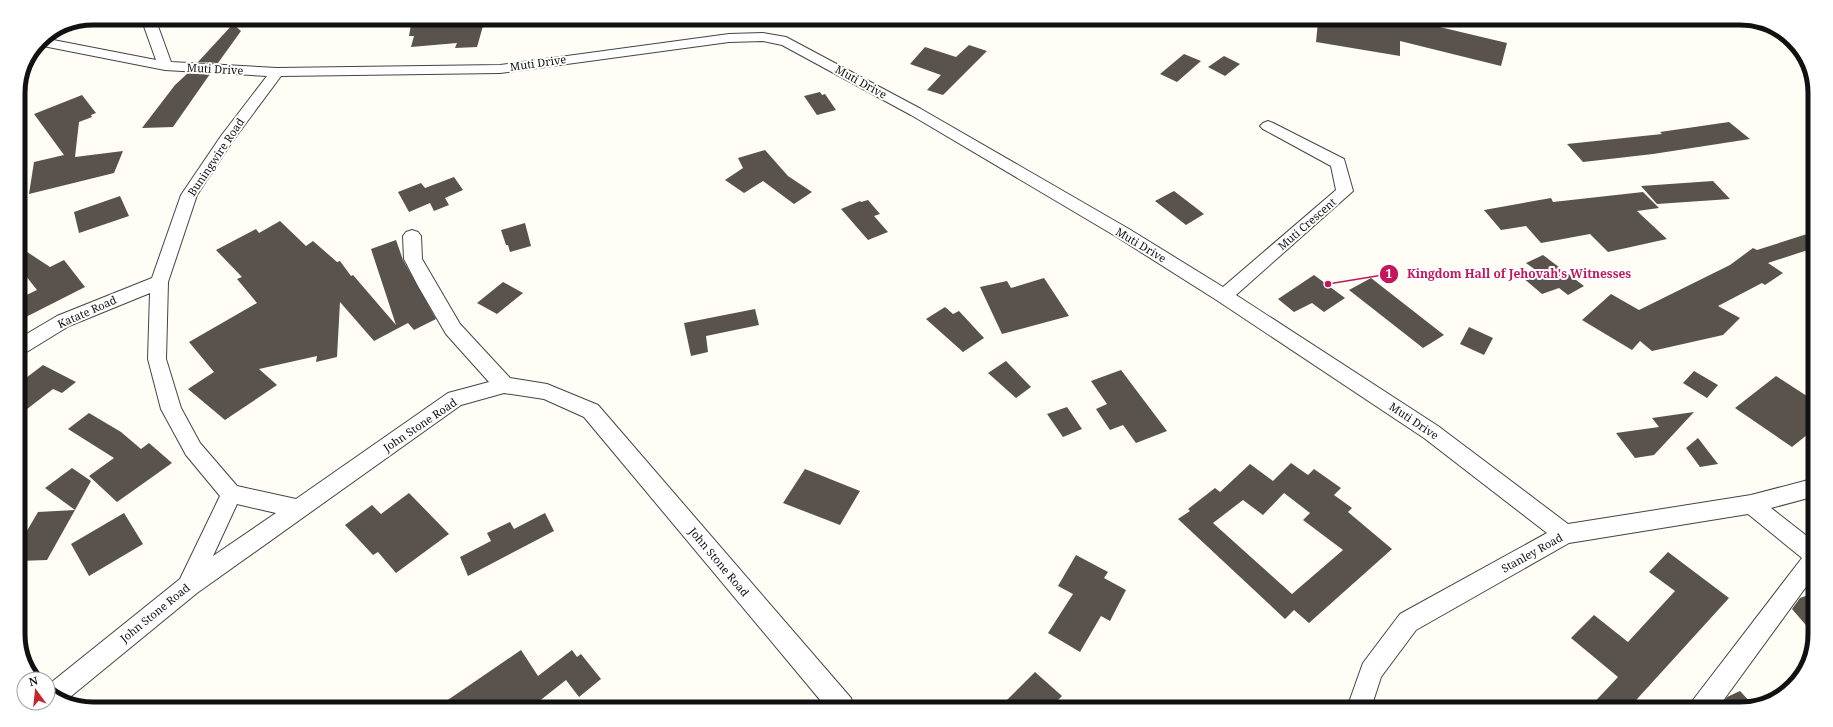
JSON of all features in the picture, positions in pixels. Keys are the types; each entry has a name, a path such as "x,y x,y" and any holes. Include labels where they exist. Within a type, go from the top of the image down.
{"street":[{"path":"150,25 165,66"},
{"name":"Muti Drive","path":"47,43 165,66 277,72 500,69 729,38 763,37 786,41 916,112 1123,234 1224,296 1431,432 1566,534"},
{"name":"Buningwire Road","path":"231,494 193,449 172,409 157,359 159,282 189,195 226,139 277,72"},
{"name":"Muti Crescent","path":"1224,296 1345,192 1338,163 1268,126"},
{"path":"412,236 413,259 427,286 453,329 504,385"},
{"name":"Katate Road","path":"25,344 63,321 159,282"},
{"name":"John Stone Road","path":"57,692 189,586 455,399 504,385 547,392 591,411 838,702"},
{"name":"Stanley Road","path":"1361,702 1371,671 1408,622 1566,534 1751,504 1808,489"},
{"path":"189,586 231,494 300,509"},
{"path":"1751,504 1808,551"},
{"path":"1707,702 1808,567"}],"building":[{"path":"232,25 241,31 218,63 198,62"},
{"path":"411,25 483,25 477,47 455,48 457,43 411,47 414,36 409,36"},
{"path":"1318,25 1431,25 1507,43 1501,66 1400,41 1400,56 1316,42"},
{"path":"969,45 987,51 943,95 927,90 941,75 910,64 925,47 956,57"},
{"path":"1184,54 1201,61 1177,82 1160,74"},
{"path":"1224,56 1240,64 1225,76 1208,67"},
{"path":"188,73 210,74 173,127 142,128 175,85"},
{"path":"820,92 822,95 825,94 836,110 817,115 804,96"},
{"path":"82,95 96,113 91,115 92,117 79,122 75,157 123,151 114,173 29,194 34,162 64,155 34,114"},
{"path":"1729,122 1750,139 1653,154 1583,162 1567,144 1662,134 1660,132"},
{"path":"765,150 788,176 812,192 794,204 763,181 744,193 725,180 743,168 738,158"},
{"path":"454,177 463,190 445,198 449,205 434,211 430,203 409,212 398,192 421,183 425,188"},
{"path":"1713,181 1730,199 1657,204 1641,186"},
{"path":"1174,191 1204,214 1186,225 1155,201"},
{"path":"1643,192 1659,208 1637,211 1667,239 1608,252 1590,234 1541,243 1526,226 1501,230 1484,210 1551,198 1553,202"},
{"path":"120,196 129,216 79,233 74,212"},
{"path":"868,200 880,214 874,216 888,232 868,240 841,209 860,201"},
{"path":"280,221 306,246 313,241 337,262 340,261 351,276 353,275 396,325 371,249 396,240 403,260 436,319 414,330 408,323 374,341 340,302 337,357 316,362 317,356 259,369 277,385 225,420 188,389 214,372 189,342 257,303 237,279 242,277 216,250 256,229 259,233"},
{"path":"525,223 531,246 510,252 501,230"},
{"path":"1808,235 1808,250 1768,263 1783,273 1765,285 1762,283 1718,306 1740,318 1723,335 1652,351 1640,341 1632,350 1582,320 1611,294 1639,310 1730,265 1753,248 1757,250"},
{"path":"25,251 50,267 64,260 85,287 25,317 25,296 37,290 25,275"},
{"path":"1543,255 1584,286 1568,295 1559,288 1542,294 1522,277 1537,271 1526,263"},
{"path":"1314,275 1345,298 1324,312 1312,303 1294,312 1278,299"},
{"path":"1044,278 1069,316 1002,334 980,287 1007,281 1011,288"},
{"path":"1371,278 1444,335 1423,348 1349,290"},
{"path":"503,282 523,293 497,314 477,303"},
{"path":"945,307 953,314 959,311 984,338 963,352 926,319"},
{"path":"755,309 759,325 706,336 708,352 691,356 684,323"},
{"path":"1469,327 1493,338 1484,355 1460,344"},
{"path":"1006,361 1031,387 1016,398 988,373"},
{"path":"43,365 76,382 62,393 53,389 25,411 25,379"},
{"path":"1121,370 1167,431 1136,443 1123,425 1110,430 1096,409 1107,404 1091,381"},
{"path":"1694,371 1718,385 1707,398 1683,383"},
{"path":"1776,376 1808,397 1808,434 1792,447 1735,408"},
{"path":"1067,407 1082,429 1063,437 1047,414"},
{"path":"1694,412 1654,455 1635,458 1616,433 1659,427 1652,418"},
{"path":"89,413 121,432 141,449 149,443 172,463 117,502 89,476 114,458 68,429"},
{"path":"1698,438 1718,464 1700,467 1686,448"},
{"path":"1291,463 1308,475 1314,469 1341,488 1334,495 1352,508 1348,512 1392,549 1309,623 1294,610 1285,619 1178,519 1190,511 1188,509 1215,488 1220,492 1250,464 1273,481","holes":["1284,493 1310,513 1303,520 1343,550 1292,594 1213,523 1243,500 1263,515"]},
{"path":"72,468 91,481 75,510 45,488"},
{"path":"805,469 860,491 840,525 783,503"},
{"path":"409,493 449,534 396,573 378,552 373,555 345,525 372,505 381,514"},
{"path":"75,510 47,560 25,561 25,534 38,512"},
{"path":"124,513 143,544 89,576 71,544"},
{"path":"545,513 554,531 468,576 460,557 491,541 487,533 510,522 514,529"},
{"path":"1668,552 1729,598 1634,702 1595,702 1618,677 1571,638 1594,615 1628,642 1675,591 1649,572"},
{"path":"1076,555 1108,572 1104,578 1126,590 1110,621 1101,616 1080,652 1048,633 1073,594 1058,586"},
{"path":"1808,595 1808,628 1792,609 1800,598"},
{"path":"521,650 538,676 572,650 577,657 581,654 601,679 579,697 566,680 538,702 445,702"},
{"path":"1035,672 1062,696 1056,702 1005,702"},
{"path":"1740,691 1749,701 1724,702 1727,697"}],"place":[{"name":"Kingdom Hall of Jehovah's Witnesses","path":"1328,284"}]}
